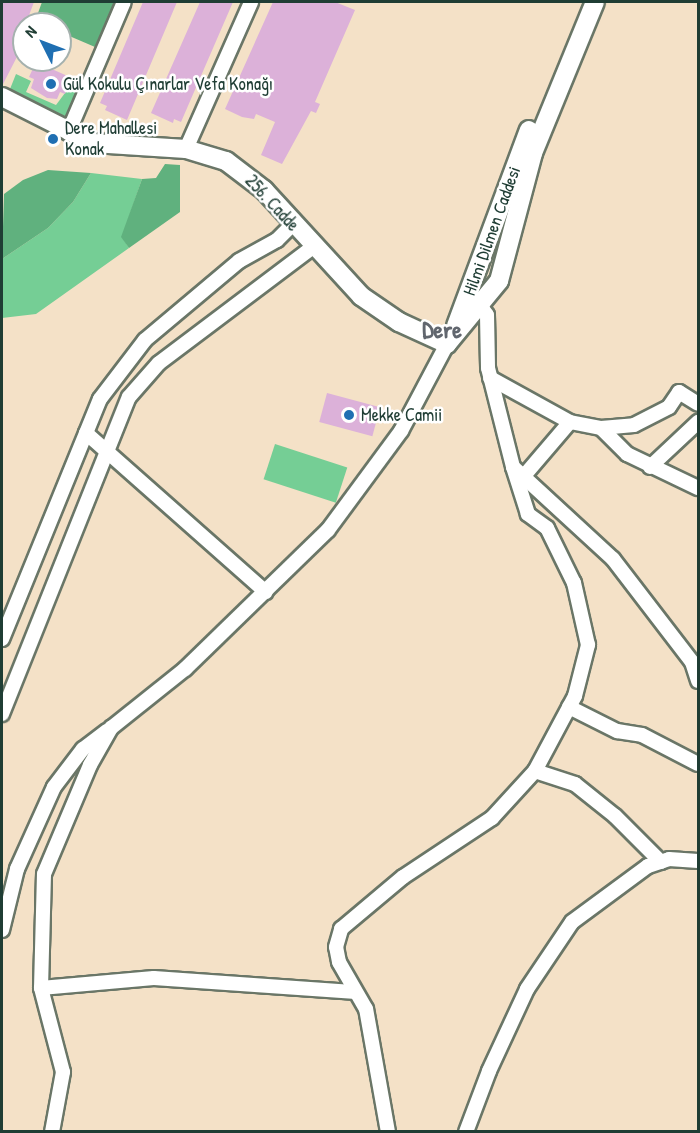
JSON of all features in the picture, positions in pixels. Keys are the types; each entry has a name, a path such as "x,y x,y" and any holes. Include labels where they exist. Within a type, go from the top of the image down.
{"street":[{"path":"68,133 124,2"},
{"path":"186,149 251,2"},
{"name":"Hilmi Dilmen Caddesi","path":"447,344 476,300 501,275 518,177 581,2"},
{"name":"Hilmi Dilmen Caddesi","path":"518,177 595,2"},
{"name":"256. Cadde","path":"2,97 68,133 104,145 186,149 213,155 237,168 264,190 313,247 376,307 447,344"},
{"path":"2,639 100,399 145,340 239,261 277,240 293,224"},
{"path":"2,714 108,452 121,412 154,368 313,247"},
{"path":"388,1131 366,1009 353,992 336,947 341,929 403,877 492,818 535,771 569,707 588,645 574,583 547,528 528,514 490,378 489,327 476,300"},
{"path":"2,930 18,869 54,787 83,749 185,669 267,592 328,530 401,431 447,344"},
{"path":"490,378 570,422 601,428 634,425 669,407 679,392 699,404"},
{"path":"523,477 570,422"},
{"path":"650,467 699,422"},
{"path":"601,428 627,454 650,467 699,488"},
{"path":"86,433 267,592"},
{"path":"513,467 613,559 692,662 699,681"},
{"path":"569,707 617,730 642,735 699,764"},
{"path":"52,1131 63,1072 41,987 44,874 74,797 111,728"},
{"path":"535,771 575,784 615,816 661,862"},
{"path":"466,1131 489,1071 527,989 558,938 572,922 619,886 661,862 699,861"},
{"path":"41,987 154,978 353,992"}],"green space":[{"path":"42,2 115,2 95,47 72,37 72,12 38,12"},
{"path":"16,74 31,81 26,92 56,105 71,85 78,89 65,118 10,89"},
{"path":"165,164 180,165 180,212 129,248 121,237 142,179 156,178"},
{"path":"48,170 91,173 73,202 48,228 2,259 4,194 23,180"},
{"path":"91,173 142,179 122,237 129,248 36,314 2,318 2,259 48,228 73,202"},
{"path":"275,444 347,467 336,503 264,479"}],"building":[{"path":"2,2 34,2 30,12 12,12 12,67 2,86"},
{"path":"143,2 177,2 127,120 105,110 107,106 100,103"},
{"path":"200,2 233,2 181,122 174,119 173,123 151,113"},
{"path":"273,2 335,2 355,10 315,102 320,104 316,113 311,111 282,164 261,155 275,122 256,114 254,119 242,117 225,109"},
{"name":"Gül Kokulu Çınarlar Vefa Konağı","path":"31,72 58,72 72,78 65,94 60,92 57,99 47,98 31,88 34,79 29,77"},
{"name":"Mekke Camii","path":"327,393 380,407 372,436 319,422"}],"place":[{"name":"Gül Kokulu Çınarlar Vefa Konağı","path":"51,84"},
{"name":"Dere Mahallesi Konak","path":"53,139"},
{"name":"Mekke Camii","path":"349,415"}],"district":[{"name":"Dere","path":"442,330"}]}
